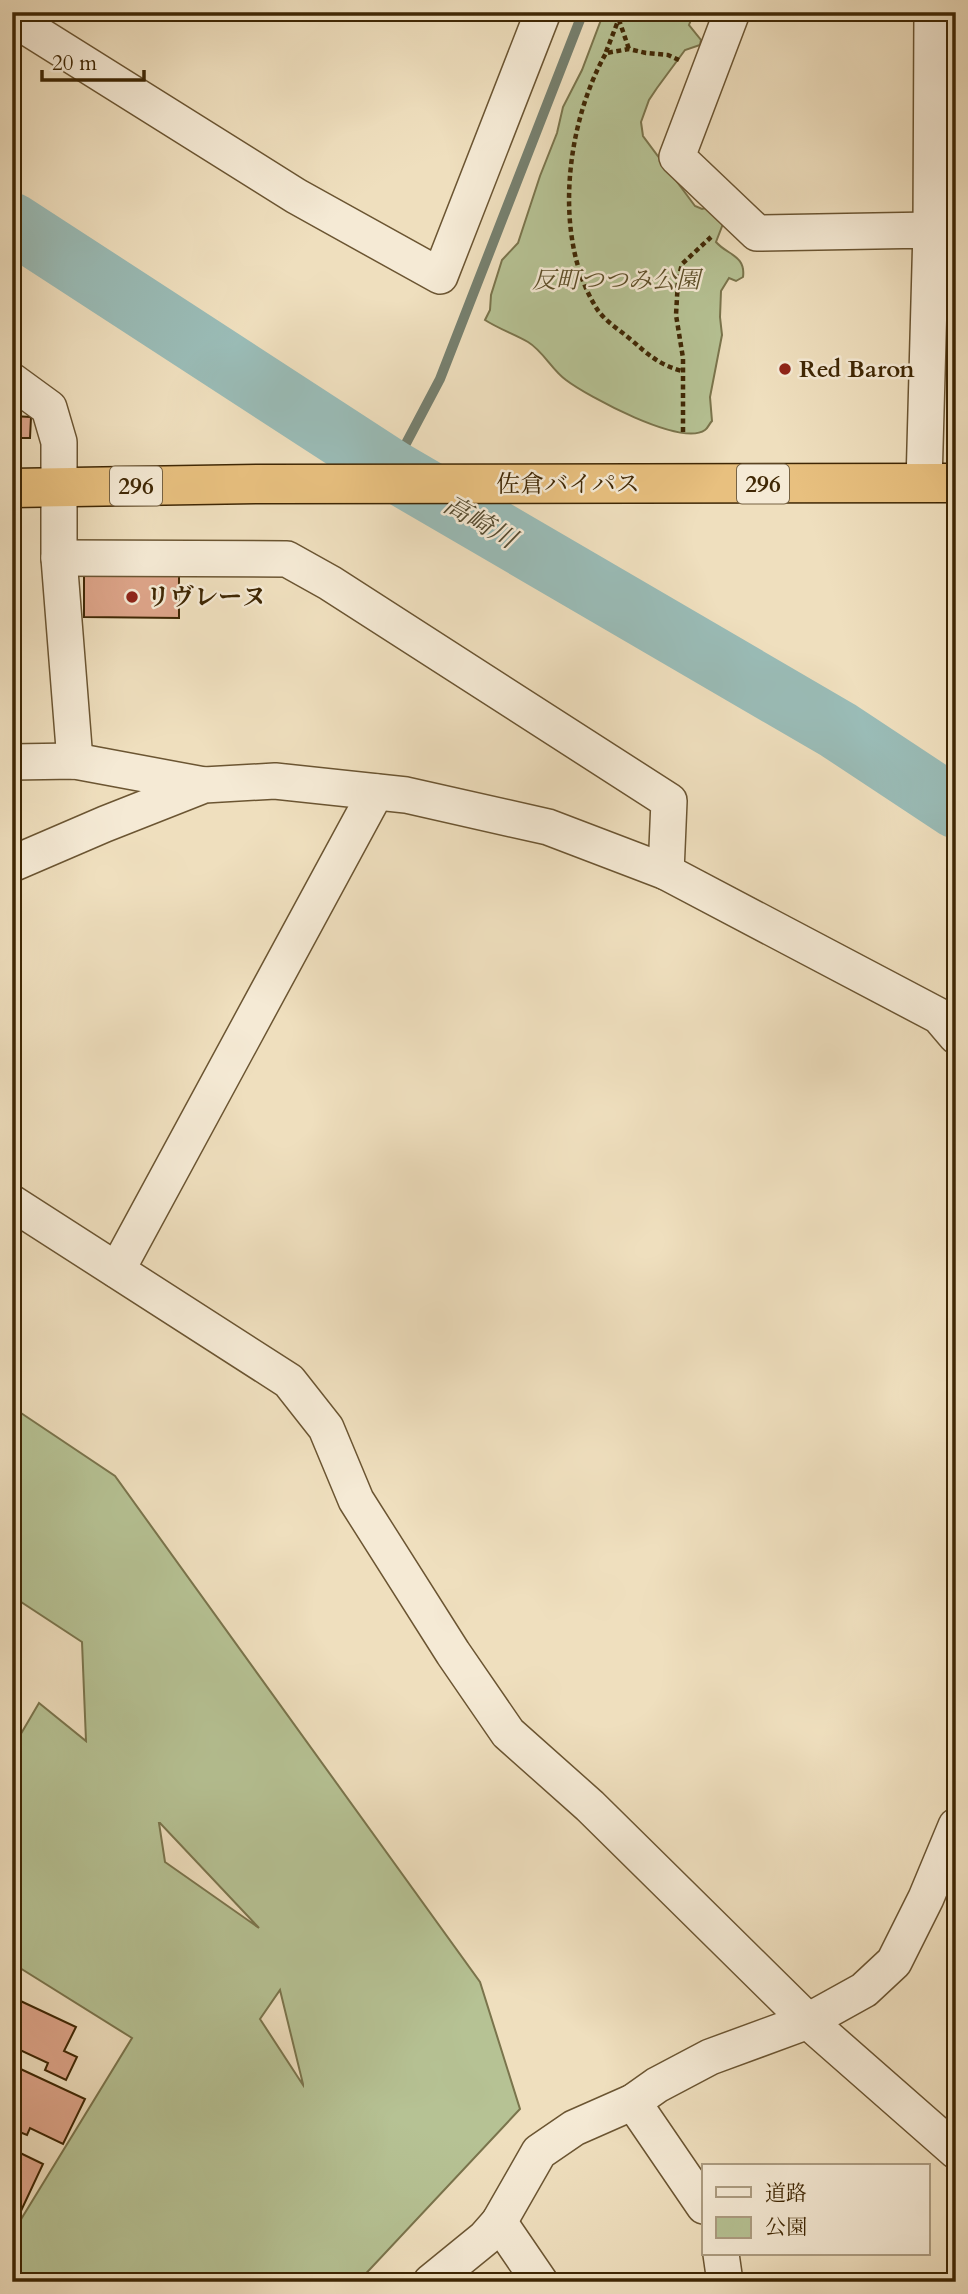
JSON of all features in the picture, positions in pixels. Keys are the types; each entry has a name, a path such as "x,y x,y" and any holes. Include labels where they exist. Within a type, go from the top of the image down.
{"highway":[{"name":"佐倉バイパス","path":"12,488 259,484 940,483"}],"street":[{"path":"12,18 296,196 440,276 543,12"},
{"path":"732,12 677,157 757,233 943,230"},
{"path":"932,12 943,230 940,483"},
{"path":"12,381 49,408 59,442 59,558 75,761"},
{"path":"59,558 287,559 330,583 669,801 666,872"},
{"path":"12,762 75,761 204,785 275,781 406,795 548,827 666,872 939,1016 956,1036"},
{"path":"12,864 204,785"},
{"path":"117,1270 376,792"},
{"path":"12,1203 289,1381 326,1428 356,1500 453,1653 508,1732 590,1806 808,2021 956,2151"},
{"path":"431,2282 485,2238 499,2222 539,2152 575,2127 633,2102 657,2085 710,2057 808,2021 864,1990 894,1962 926,1898 956,1826"},
{"path":"633,2102 702,2203"},
{"path":"499,2222 540,2282"},
{"path":"721,2256 725,2282"}],"path":[{"path":"623,12 593,76 572,161 570,214 580,278 598,312 662,365 682,371"},
{"path":"619,20 629,49"},
{"path":"606,53 629,49 668,55 685,63"},
{"path":"683,432 683,358 676,314 678,280 682,264 715,233"}],"green space":[{"name":"反町つつみ公園","path":"604,12 694,12 689,25 701,40 700,45 685,50 657,88 649,100 641,122 643,136 695,206 702,209 724,203 726,216 716,242 742,264 743,277 736,281 729,278 721,291 722,335 710,397 712,421 705,430 693,433 676,432 656,426 593,397 561,376 533,346 485,320 502,260 518,243 557,133 563,107 582,70"},
{"path":"12,1407 115,1476 480,1982 520,2109 358,2282 12,2282 12,2234 132,2038 12,1963 12,1909 20,1896 12,1891 12,1749 39,1703 86,1741 82,1642 12,1596","holes":["160,1823 259,1928 165,1862","280,1990 303,2084 303,2085 260,2019"]}],"building":[{"path":"12,416 31,417 30,438 12,438"},
{"name":"リヴレーヌ","path":"84,575 179,576 179,618 84,617"},
{"path":"12,1997 76,2027 64,2051 77,2057 66,2080 45,2070 48,2063 18,2049 12,2060"},
{"path":"12,2065 85,2099 63,2144 30,2128 27,2135 12,2129"},
{"path":"12,2149 43,2164 12,2230"}],"waterway":[{"path":"392,470 440,379 583,12"},
{"name":"高崎川","path":"12,223 392,470 838,730 956,808"}],"place":[{"name":"Red Baron","path":"785,369"},
{"name":"リヴレーヌ","path":"132,597"}]}
